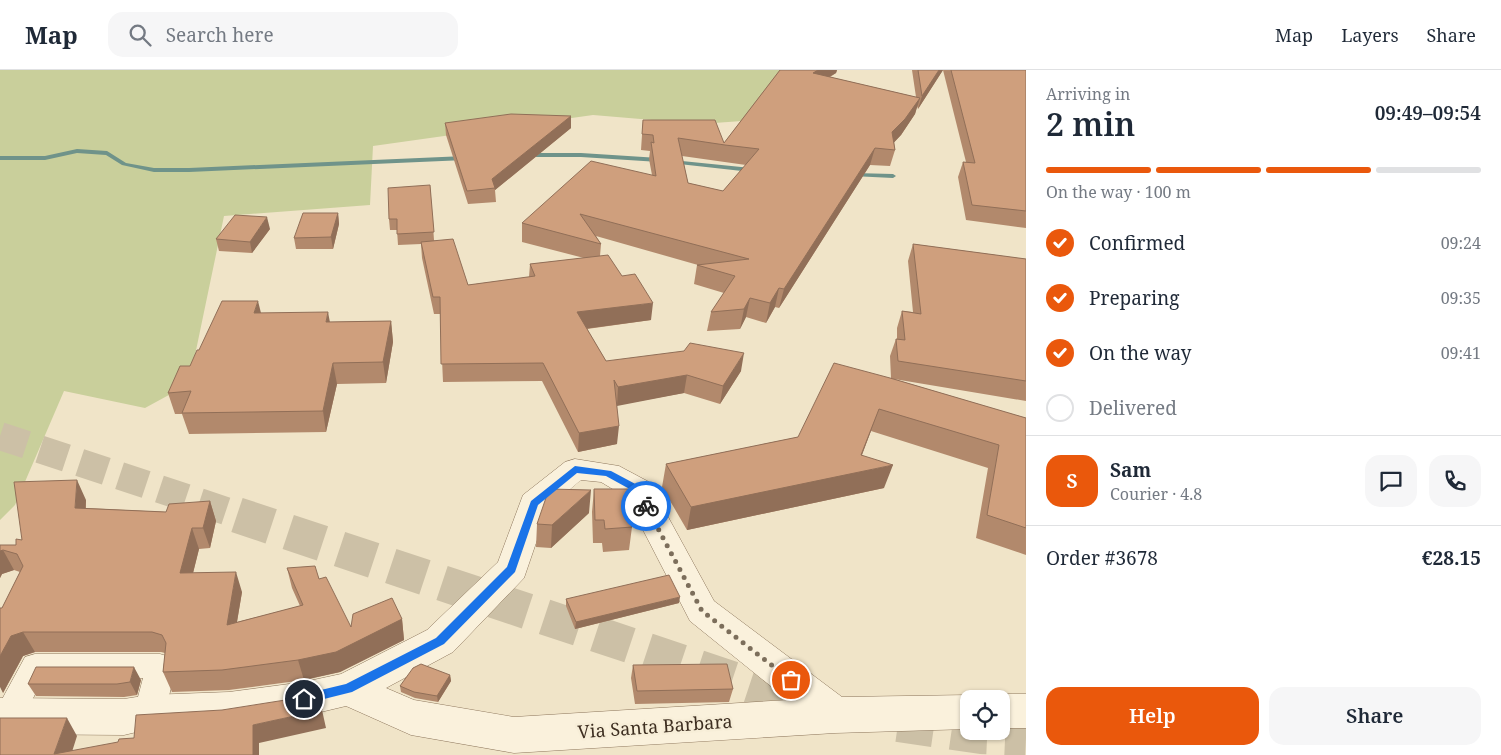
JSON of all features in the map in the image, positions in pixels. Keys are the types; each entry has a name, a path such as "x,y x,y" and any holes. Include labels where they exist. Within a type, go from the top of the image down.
{"street":[{"path":"4,716 136,715 229,709 304,699 348,689 440,641 512,569 534,503 575,469 608,474 638,490 702,611 835,715"},
{"path":"4,716 35,666 160,666 136,715 122,755"},
{"name":"Via Santa Barbara","path":"348,689 411,717 514,735 835,715 960,712"},
{"path":"1010,711 1026,711"}],"green space":[{"path":"0,70 789,70 742,121 700,124 593,115 373,146 370,205 224,216 189,384 145,408 64,391 15,505 0,520"}],"building":[{"path":"780,70 818,70 813,73 920,98 905,119 892,132 895,150 875,148 784,289 779,288 770,303 750,298 744,309 711,312 735,276 697,265 749,259 580,214 601,244 522,223 591,161 656,176 651,142 654,143 653,135 642,134 643,120 715,120 724,143","holes":["678,138 759,149 723,191 688,183"]},
{"path":"918,70 939,70 922,96"},
{"path":"951,70 1026,70 1026,211 972,205 963,162 975,163"},
{"path":"511,114 571,116 492,179 495,188 467,191 445,123"},
{"path":"430,185 434,232 397,234 397,219 389,219 388,188"},
{"path":"303,213 338,213 331,237 294,238"},
{"path":"235,215 267,217 250,242 216,239"},
{"path":"453,239 468,285 535,276 530,264 608,255 622,276 635,274 653,303 577,312 606,361 684,351 690,343 744,353 723,386 687,375 618,387 614,380 619,426 579,433 543,363 441,364 440,297 433,297 421,242"},
{"path":"913,244 1026,259 1026,381 898,361 896,339 905,340 902,311 921,314"},
{"path":"222,301 258,301 254,313 328,312 326,322 391,321 383,362 333,363 323,411 182,413 191,391 168,393 180,366 190,366"},
{"path":"834,363 1026,418 1026,528 987,515 999,445 879,409 861,455 893,465 691,507 666,464 798,437"},
{"path":"77,480 75,508 166,512 169,504 210,501 203,528 192,528 180,573 236,572 227,625 303,605 287,568 315,566 319,579 326,577 351,627 353,614 392,598 402,619 336,652 298,660 222,670 163,672 166,643 162,635 152,632 23,632 11,636 0,656 0,608 2,608 23,566 17,554 3,550 0,551 0,545 16,545 16,539 22,540 14,482"},
{"path":"549,489 591,490 552,525 537,524"},
{"path":"594,489 628,489 632,527 605,529 604,520 595,520"},
{"path":"669,575 680,597 576,622 566,599"},
{"path":"421,664 450,675 437,696 414,692 400,686 413,668"},
{"path":"727,664 733,689 637,691 633,665"},
{"path":"36,667 134,667 130,682 117,684 28,684"},
{"path":"317,695 322,710 253,725 253,755 0,755 0,718 67,718 54,754 118,742 119,739 134,738 136,715 222,710"}],"waterway":[{"path":"0,158 45,158 77,151 107,153 124,164 154,170 465,158"},
{"path":"527,155 581,155 659,160"},
{"path":"672,162 751,170"},
{"path":"854,175 893,176"}],"tunnel":[{"path":"0,436 241,516"},
{"path":"237,515 792,699 820,706"},
{"path":"898,724 981,736 1026,738"}],"way so far":[{"path":"646,506 702,611 791,680"}],"route":[{"path":"304,699 348,689 440,641 512,569 534,503 575,469 608,474 638,490 646,506"}]}
